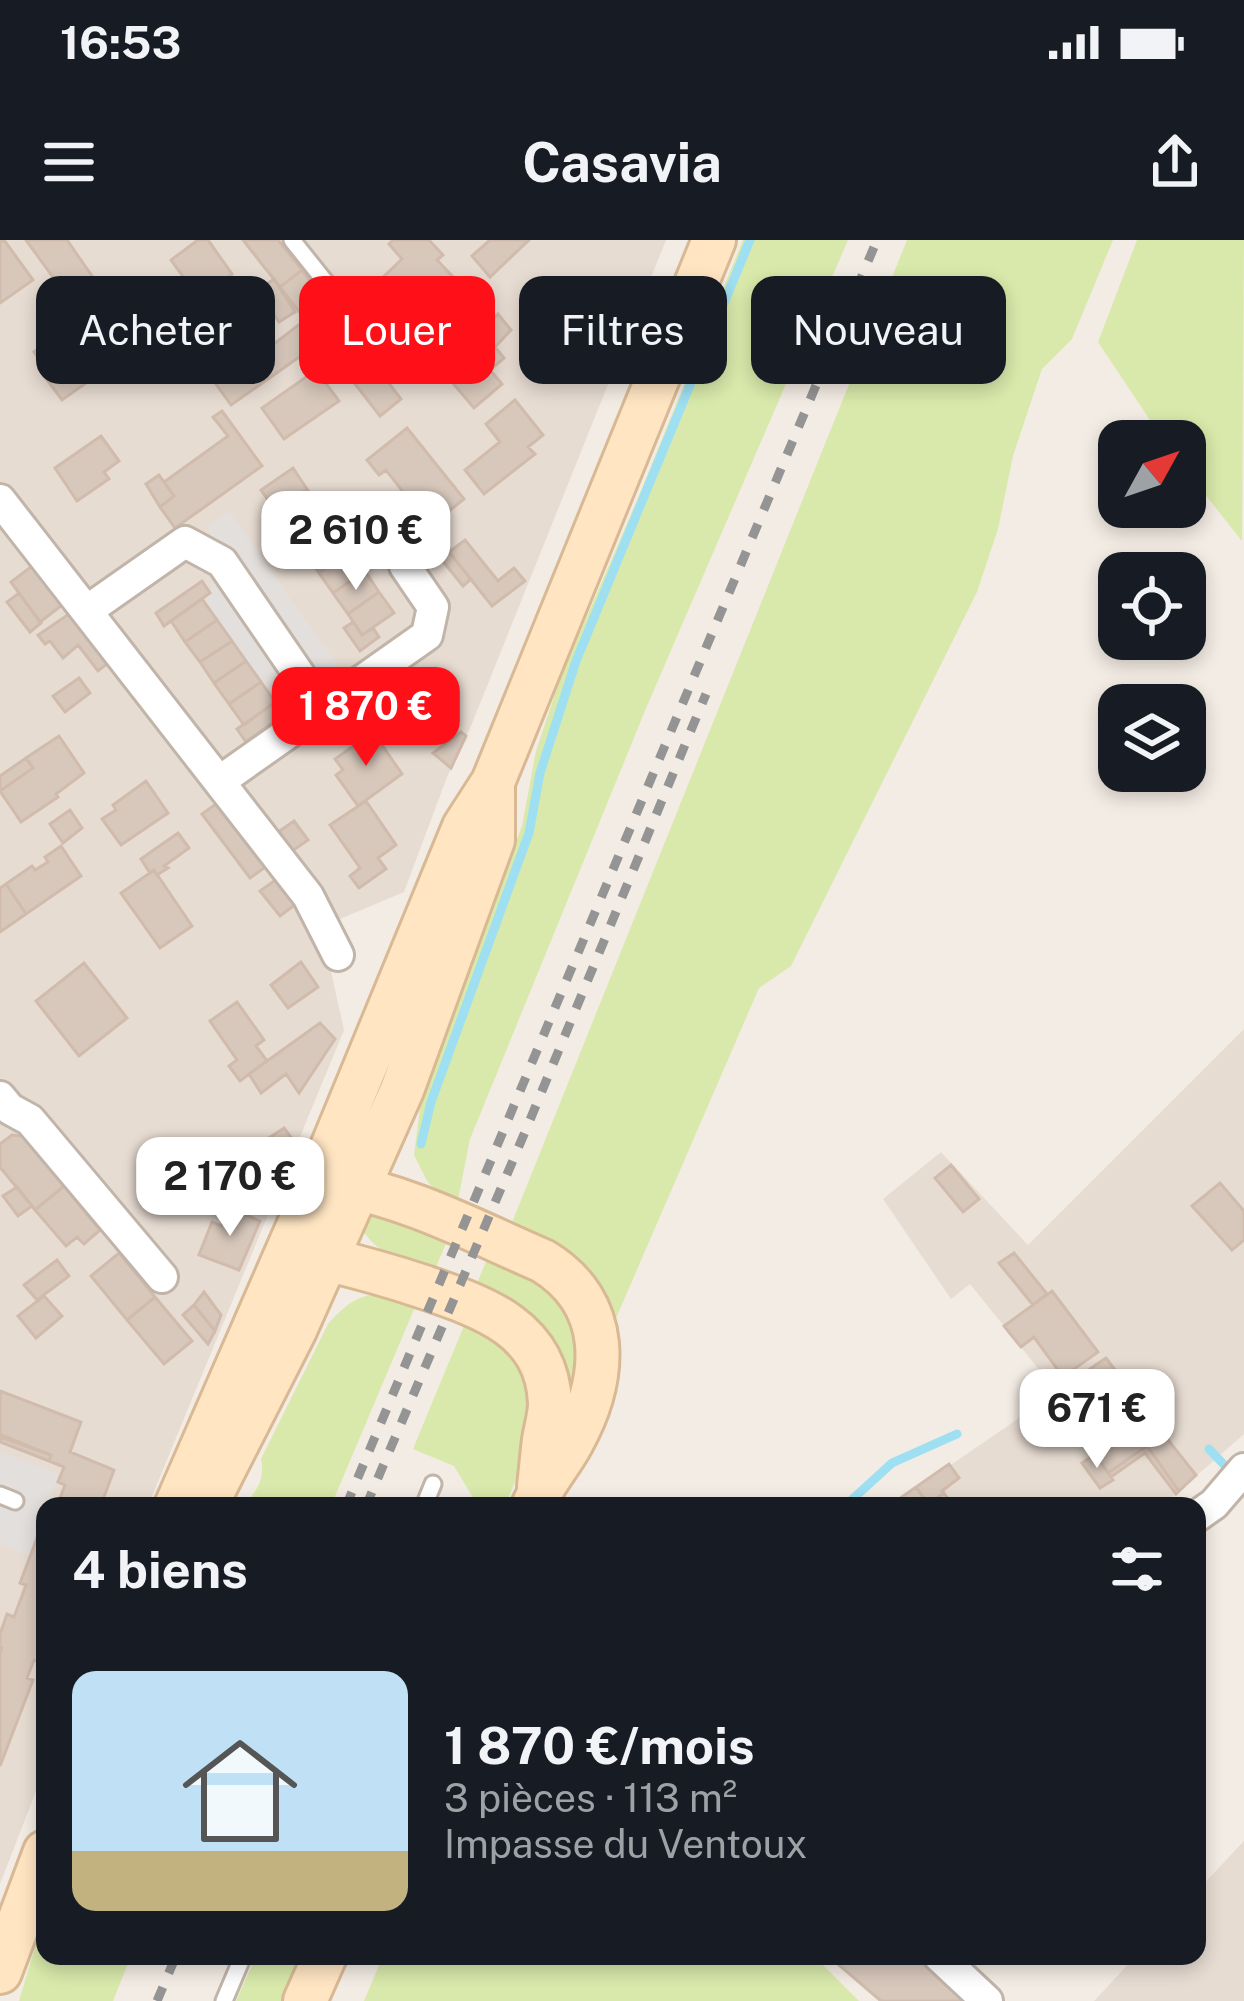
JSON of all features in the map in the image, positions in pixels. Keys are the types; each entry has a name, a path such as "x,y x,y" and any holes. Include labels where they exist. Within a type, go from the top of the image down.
{"main road":[{"path":"181,1497 338,1184 402,1090 493,840 493,782 714,240"},
{"path":"210,1497 296,1330 326,1259 338,1184"},
{"path":"338,1184 411,1203 543,1261 578,1289 599,1348 593,1391 573,1440 537,1497"},
{"path":"326,1259 466,1301 520,1332 535,1354 550,1405 536,1497"},
{"path":"0,1972 36,1876"},
{"path":"304,2001 322,1965"}],"street":[{"path":"0,500 308,896 338,955"},
{"path":"88,610 185,542 222,562 322,708"},
{"path":"220,781 427,635 433,607 404,566"},
{"path":"3,1108 30,1120 162,1276"},
{"path":"1206,1510 1237,1477"},
{"path":"949,1965 987,2001"}],"lane":[{"path":"292,240 320,276"},
{"path":"428,1497 433,1484"},
{"path":"224,2001 239,1965"}],"shaded area":[{"path":"0,240 666,240 652,276 519,276 519,384 608,384 404,892 321,927 344,1030 152,1497 36,1497 36,1791 0,1884"},
{"path":"229,511 347,679 276,701 203,599 212,592 209,525"},
{"path":"1244,1029 1244,1434 1172,1497 904,1497 1057,1392 970,1284 951,1299 883,1199 941,1152 1028,1245"},
{"path":"0,1452 59,1474 50,1497 36,1497 36,1534 28,1555 0,1544"},
{"path":"1244,1841 1244,2001 1094,2001 1128,1965 1206,1965 1206,1881"}],"green space":[{"path":"743,240 848,240 832,276 751,276 751,384 786,384 647,706 470,1139 456,1210 427,1181 414,1155 420,1108 444,1028 522,826 536,751 560,679 684,384 727,384 727,279"},
{"path":"907,240 1113,240 1072,339 1042,369 977,592 791,966 759,988 613,1325 509,1230 849,384 1006,384 1006,276 893,276"},
{"path":"1137,240 1244,240 1242,541 1206,496 1206,420 1150,420 1098,342"},
{"path":"369,1215 452,1229 431,1279 393,1258 368,1237 362,1229"},
{"path":"492,1247 559,1292 586,1355 560,1442 564,1393 473,1293"},
{"path":"370,1295 420,1295 335,1497 250,1497 259,1484 261,1459 328,1324 356,1300"},
{"path":"468,1316 509,1347 530,1390 531,1429 509,1497 472,1497 454,1466 413,1449"},
{"path":"36,1944 36,1965 127,1965 113,2001 19,2001"},
{"path":"252,1965 298,1965 282,2001 236,2001"},
{"path":"379,1965 823,1965 859,2001 364,2001"}],"building":[{"path":"4,240 33,280 0,303 0,242"},
{"path":"26,240 67,240 92,276 52,276"},
{"path":"198,240 208,240 232,274 183,276 171,260"},
{"path":"243,240 278,240 302,270 280,287"},
{"path":"429,240 443,255 437,260 452,276 384,276 402,259 389,244"},
{"path":"490,240 529,240 491,276 472,256"},
{"path":"302,270 307,276 299,276 299,312 280,287"},
{"path":"275,281 295,312 279,322 275,316"},
{"path":"498,314 511,330 495,347"},
{"path":"299,325 299,357 275,374 275,343"},
{"path":"495,376 502,384 474,408 454,384 495,384"},
{"path":"299,382 326,384 339,401 284,439 262,408"},
{"path":"50,384 85,384 62,400"},
{"path":"216,384 261,384 231,405"},
{"path":"355,384 389,384 401,399 380,416"},
{"path":"515,400 543,435 528,447 535,454 484,494 465,470 500,442 486,424"},
{"path":"222,411 262,466 175,528 160,507 174,496 164,482 228,436 213,417"},
{"path":"407,428 464,499 430,526 386,470 379,475 367,460"},
{"path":"101,436 119,461 104,472 109,479 77,501 55,468"},
{"path":"293,468 307,489 276,511 261,490"},
{"path":"159,475 174,496 160,507 146,484"},
{"path":"307,489 321,509 289,531 276,511"},
{"path":"321,509 336,530 304,552 289,531"},
{"path":"336,530 350,551 319,573 304,552"},
{"path":"465,540 498,581 514,568 525,581 492,606 449,552"},
{"path":"350,551 365,571 333,593 319,573"},
{"path":"449,552 471,579 463,586 441,559"},
{"path":"40,560 70,599 40,622 11,582"},
{"path":"365,571 379,592 348,614 333,593"},
{"path":"202,581 210,593 164,626 156,613"},
{"path":"379,592 394,613 362,635 348,614"},
{"path":"19,593 41,623 30,632 7,602"},
{"path":"202,599 217,620 185,642 171,621"},
{"path":"78,608 116,657 98,671 78,645 63,658 50,641 45,644 38,635"},
{"path":"217,620 232,641 200,662 185,642"},
{"path":"353,622 362,635 373,628 379,637 360,651 344,628"},
{"path":"232,641 246,661 214,683 200,662"},
{"path":"246,661 261,682 229,704 214,683"},
{"path":"79,678 90,693 65,712 53,696"},
{"path":"261,682 275,702 244,725 229,704"},
{"path":"283,697 291,709 246,742 237,729"},
{"path":"373,732 402,774 358,806 336,775 343,770 335,759"},
{"path":"461,732 466,736 451,768 433,753"},
{"path":"59,736 84,773 21,822 0,791 33,768 26,758"},
{"path":"26,758 33,768 0,791 0,776"},
{"path":"146,781 168,813 121,845 102,819"},
{"path":"223,799 271,863 250,878 202,814"},
{"path":"366,801 396,845 378,858 386,869 359,888 350,876 360,868 330,825"},
{"path":"70,810 82,828 63,843 50,824"},
{"path":"294,821 308,840 285,856 271,837"},
{"path":"178,833 189,848 164,866 168,868 157,875 154,870 150,873 141,859"},
{"path":"61,846 81,876 26,914 6,884 32,866 35,870 48,862 45,857"},
{"path":"154,870 192,926 160,948 121,893"},
{"path":"281,876 300,901 280,916 260,891"},
{"path":"6,884 26,914 0,932 0,888"},
{"path":"301,962 318,987 288,1008 271,985"},
{"path":"84,963 127,1018 79,1056 36,1001"},
{"path":"237,1002 264,1040 256,1046 267,1061 240,1081 229,1066 237,1060 210,1021"},
{"path":"320,1023 335,1039 299,1093 286,1074 261,1093 249,1074"},
{"path":"284,1128 293,1140 272,1155 263,1142"},
{"path":"12,1135 22,1136 64,1186 35,1210 0,1167 0,1144"},
{"path":"951,1165 979,1199 963,1212 935,1178"},
{"path":"1220,1183 1244,1211 1244,1240 1232,1250 1192,1206"},
{"path":"64,1186 100,1230 84,1244 77,1237 66,1246 35,1210"},
{"path":"17,1187 32,1206 18,1216 3,1196"},
{"path":"228,1207 260,1221 239,1270 199,1255 212,1222 221,1226"},
{"path":"119,1253 155,1297 127,1320 91,1276"},
{"path":"1014,1253 1047,1294 1033,1305 999,1263"},
{"path":"57,1260 69,1276 37,1300 24,1285"},
{"path":"1052,1291 1098,1352 1063,1377 1034,1337 1021,1347 1004,1326"},
{"path":"204,1292 221,1315 215,1331 194,1305"},
{"path":"44,1296 62,1316 36,1338 18,1316"},
{"path":"155,1297 192,1341 164,1364 127,1320"},
{"path":"194,1305 215,1331 208,1344 183,1315"},
{"path":"1106,1358 1149,1416 1127,1432 1121,1423 1090,1444 1078,1426 1066,1434 1054,1415 1094,1388 1084,1373"},
{"path":"0,1391 81,1422 70,1452 114,1470 104,1497 60,1497 65,1485 58,1482 64,1467 49,1461 51,1455 0,1437"},
{"path":"1149,1416 1196,1475 1179,1491 1147,1446 1108,1473 1095,1454"},
{"path":"1,1435 51,1455 49,1461 0,1442"},
{"path":"1147,1446 1179,1491 1176,1494 1145,1453 1111,1477 1108,1473"},
{"path":"1095,1454 1113,1480 1100,1488 1082,1463"},
{"path":"949,1464 959,1478 938,1497 923,1497 916,1487"},
{"path":"916,1487 923,1497 902,1497"},
{"path":"36,1541 36,1661 27,1678 33,1680 0,1766 0,1634 7,1614 14,1617 26,1585 20,1583"},
{"path":"839,1965 926,1965 968,2001 881,2001"}],"waterway":[{"path":"421,1144 431,1102 529,833 540,773 576,661 750,240"},
{"path":"855,1497 892,1463 957,1434"},
{"path":"1209,1449 1233,1474"}],"railway":[{"path":"350,1497 877,240"},
{"path":"370,1497 706,694"},
{"path":"157,2001 172,1965"}]}
